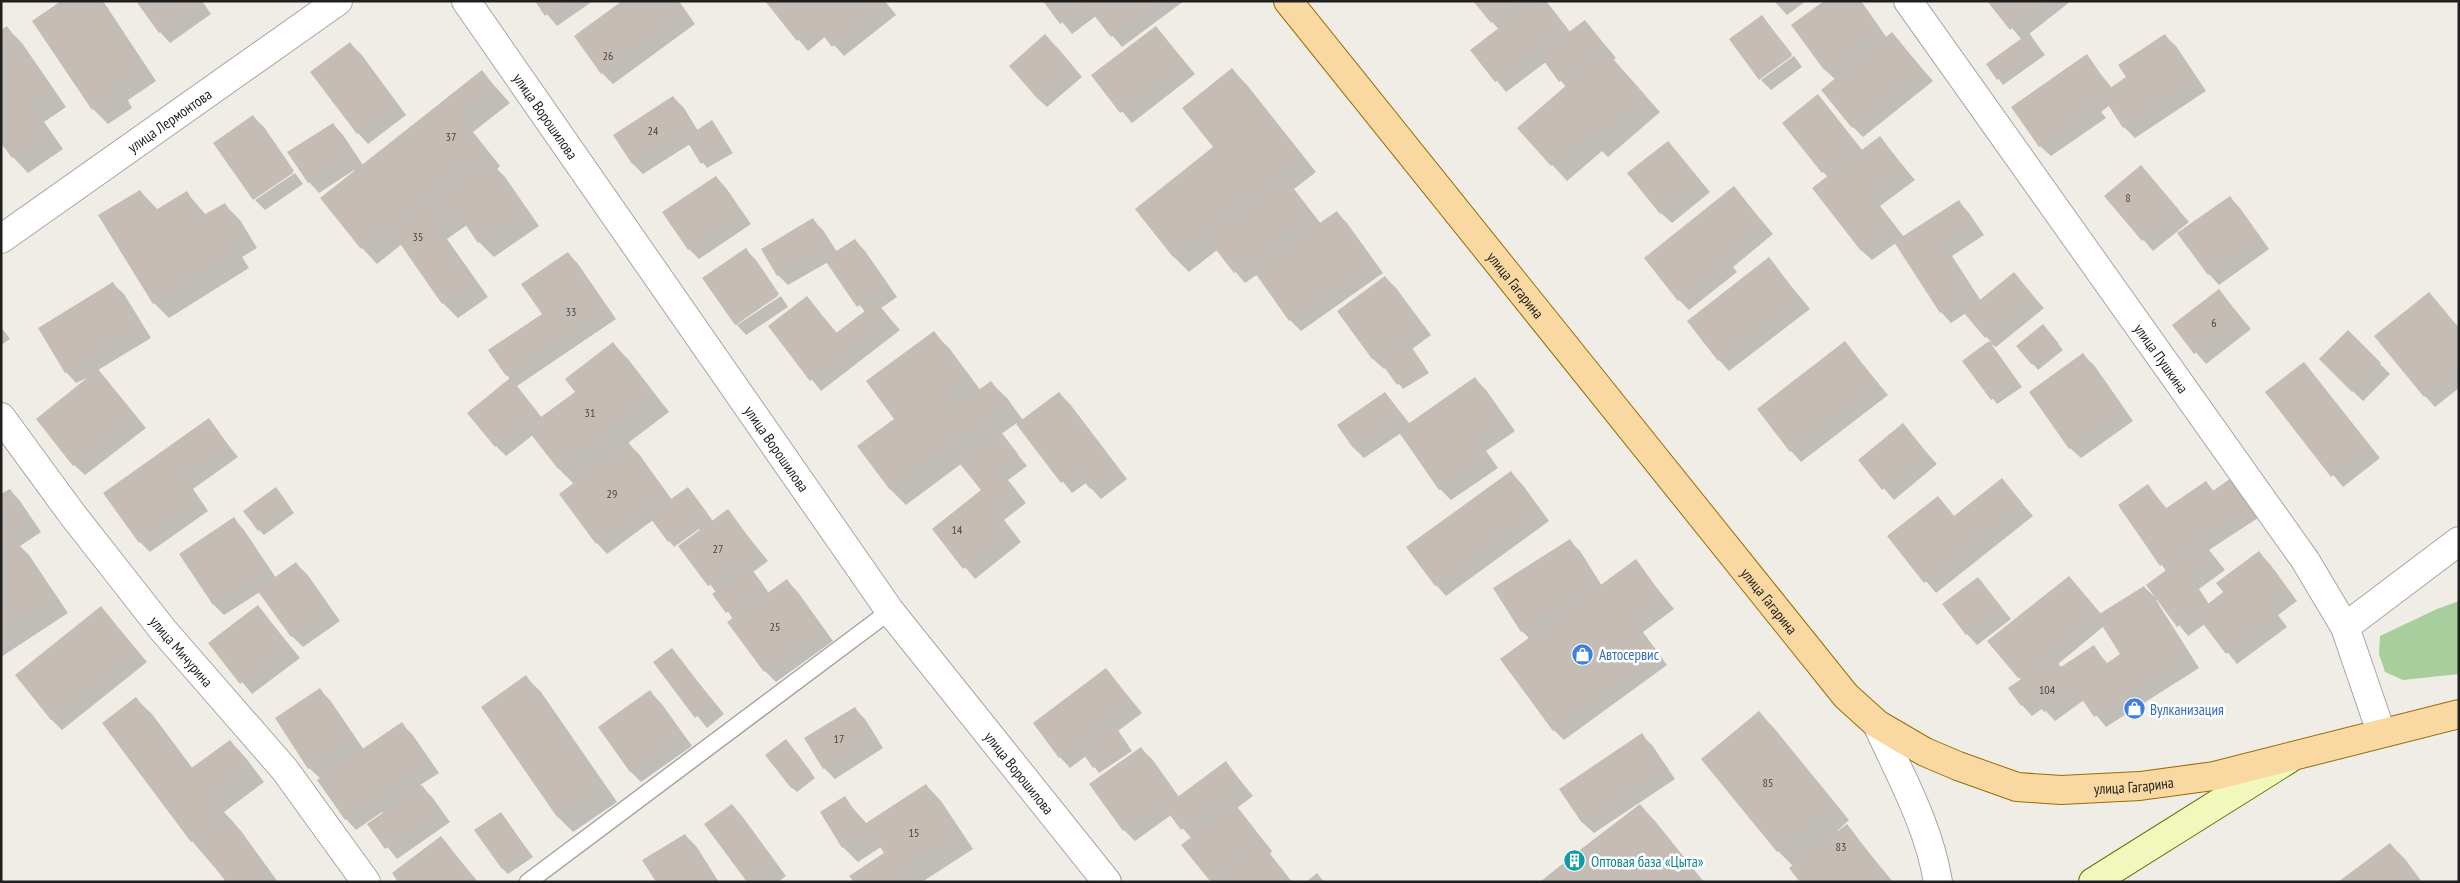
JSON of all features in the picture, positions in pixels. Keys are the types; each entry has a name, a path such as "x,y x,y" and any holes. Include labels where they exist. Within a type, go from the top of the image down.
{"main road":[{"name":"улица Гагарина","path":"1288,1 1846,696 1877,724 1924,752 1958,766 2018,786 2061,790 2140,786 2214,776 2381,732 2459,714"}],"street":[{"name":"улица Лермонтова","path":"1,239 338,1"},
{"name":"улица Ворошилова","path":"466,1 890,611 1107,882"},
{"name":"улица Пушкина","path":"1908,1 2305,560 2345,627 2381,732"},
{"name":"улица Мичурина","path":"1,417 72,514 163,630 285,770 366,882"},
{"path":"2345,627 2368,607 2459,541"},
{"path":"1877,724 1914,805 1934,859 1938,882"},
{"path":"2093,882 2299,753"}],"lane":[{"path":"528,882 890,611"}],"green space":[{"path":"2459,601 2459,674 2403,680 2385,672 2379,654 2380,636 2437,609"}],"building":[{"path":"61,1 99,1 142,65 113,84 118,92 92,110 32,21"},
{"path":"136,1 200,1 201,3 159,33"},
{"path":"535,1 567,1 545,16"},
{"path":"622,1 677,1 686,13 601,74 574,36"},
{"path":"765,1 884,1 886,4 832,47 816,26 797,41"},
{"path":"1043,1 1159,1 1111,37 1086,5 1060,24"},
{"path":"1473,1 1517,1 1491,23"},
{"path":"1534,1 1546,1 1567,28 1495,82 1470,50"},
{"path":"1824,1 1859,1 1880,30 1824,70 1791,25"},
{"path":"1987,1 2047,1 2010,30"},
{"path":"1762,15 1792,56 1759,80 1729,39"},
{"path":"1585,20 1606,47 1559,82 1539,54"},
{"path":"7,26 52,91 30,106 49,133 12,158 1,143 1,30"},
{"path":"1156,26 1185,63 1120,113 1091,75"},
{"path":"1892,32 1923,70 1852,128 1821,90"},
{"path":"2029,33 2041,50 1997,80 1986,64"},
{"path":"1045,34 1073,66 1036,97 1009,66"},
{"path":"2165,34 2196,80 2123,128 2101,94 2091,100 2096,107 2039,147 2011,107 2087,54 2110,88 2126,77 2118,65"},
{"path":"350,42 397,104 357,134 310,72"},
{"path":"1606,51 1646,96 1592,142 1586,136 1551,166 1517,128"},
{"path":"1232,68 1302,156 1173,257 1135,209 1213,147 1182,108"},
{"path":"482,70 495,87 459,116 486,150 361,249 320,198"},
{"path":"1818,94 1858,145 1822,173 1782,123"},
{"path":"673,96 692,126 632,164 613,135"},
{"path":"253,115 293,173 253,200 213,143"},
{"path":"712,120 729,147 701,164 685,138"},
{"path":"333,123 353,153 308,183 287,152"},
{"path":"1880,136 1905,169 1871,195 1894,226 1861,251 1812,188"},
{"path":"1668,141 1701,181 1660,214 1627,173"},
{"path":"490,160 525,211 478,243 454,208 433,223 473,282 442,304 390,229"},
{"path":"2141,165 2179,210 2142,241 2104,196"},
{"path":"716,176 741,213 688,250 662,212"},
{"path":"1284,177 1312,214 1234,273 1206,237"},
{"path":"1734,186 1763,223 1723,256 1727,261 1678,301 1644,258"},
{"path":"140,190 154,211 187,191 202,216 225,203 243,232 228,241 235,253 153,304 98,215"},
{"path":"2230,196 2260,238 2208,275 2177,233"},
{"path":"1959,200 1974,224 1942,245 1972,292 1940,313 1894,242"},
{"path":"1337,211 1373,262 1289,321 1253,270"},
{"path":"813,218 829,244 777,276 761,249"},
{"path":"855,239 887,286 857,307 824,259"},
{"path":"746,248 778,296 735,325 702,278"},
{"path":"568,252 606,308 506,376 488,350 542,314 521,284"},
{"path":"1769,257 1800,298 1718,361 1687,321"},
{"path":"2014,272 2034,297 1985,338 1964,313"},
{"path":"1385,276 1421,324 1372,359 1337,311"},
{"path":"113,282 141,327 65,373 38,328"},
{"path":"2219,289 2241,318 2194,354 2172,325"},
{"path":"2429,292 2459,328 2459,369 2424,397 2374,336"},
{"path":"807,296 836,333 877,302 890,319 810,381 768,326"},
{"path":"2043,324 2059,344 2032,365 2016,346"},
{"path":"2348,330 2381,363 2352,392 2319,359"},
{"path":"934,331 967,375 946,391 957,406 991,381 1008,403 890,490 857,446 894,419 866,381"},
{"path":"1845,341 1878,384 1790,452 1757,409"},
{"path":"1989,341 2017,381 1991,400 1962,361"},
{"path":"613,342 654,396 558,469 526,428 575,392 565,379"},
{"path":"1410,345 1425,367 1397,385 1382,364"},
{"path":"2083,353 2124,410 2069,449 2029,392"},
{"path":"2304,362 2371,447 2331,477 2265,392"},
{"path":"98,369 136,416 73,466 36,419"},
{"path":"1475,377 1505,420 1476,440 1488,456 1439,490 1398,431"},
{"path":"510,378 538,413 495,447 467,413"},
{"path":"1059,392 1117,468 1090,489 1077,472 1061,483 1016,424"},
{"path":"1385,392 1402,415 1353,448 1337,425"},
{"path":"209,418 229,446 183,478 199,500 139,543 103,493"},
{"path":"1903,423 1927,453 1882,490 1858,460"},
{"path":"1001,432 1018,454 999,469 1016,491 994,509 1012,531 963,569 932,529 981,490 960,464"},
{"path":"628,442 666,492 596,544 559,494"},
{"path":"1511,471 1539,510 1435,586 1406,547"},
{"path":"2235,475 2259,509 2237,525 2231,518 2160,566 2118,505 2148,484 2165,509 2206,481 2213,491"},
{"path":"2002,478 2023,504 1924,583 1887,536 1938,496 1954,516"},
{"path":"276,487 290,507 258,531 243,511"},
{"path":"688,487 708,514 668,542 648,515"},
{"path":"10,489 31,520 1,540 1,494"},
{"path":"728,509 758,550 708,586 678,546"},
{"path":"234,517 268,569 213,605 179,554"},
{"path":"14,538 54,597 1,632 1,547"},
{"path":"1570,539 1598,583 1521,632 1493,588"},
{"path":"2203,543 2215,559 2189,578 2208,604 2223,592 2216,583 2259,551 2288,590 2268,604 2277,616 2226,654 2195,613 2177,627 2146,585"},
{"path":"1636,559 1664,598 1633,621 1657,654 1553,731 1500,659"},
{"path":"296,562 330,610 291,637 257,590"},
{"path":"750,567 764,586 726,613 712,594"},
{"path":"2069,576 2099,612 2018,678 1987,641"},
{"path":"1978,577 2002,608 1966,635 1942,604"},
{"path":"787,579 823,630 764,672 727,622"},
{"path":"2144,586 2189,657 2094,717 2075,689 2044,712 2033,697 2021,706 2008,688 2053,657 2061,667 2094,645 2106,664 2120,654 2096,616"},
{"path":"258,605 290,647 240,684 208,643"},
{"path":"101,606 137,651 51,720 15,675"},
{"path":"672,648 714,703 695,718 653,662"},
{"path":"1106,668 1132,702 1059,758 1033,723"},
{"path":"526,675 602,787 557,817 481,707"},
{"path":"320,688 354,738 308,769 275,718"},
{"path":"650,690 682,735 630,772 598,727"},
{"path":"136,697 190,769 230,740 250,767 210,796 225,817 191,842 102,723"},
{"path":"855,707 874,737 823,769 804,738"},
{"path":"1759,711 1835,804 1777,852 1701,759"},
{"path":"402,722 429,762 345,820 317,780"},
{"path":"1115,726 1128,745 1093,768 1080,749"},
{"path":"1642,733 1665,768 1582,823 1559,789"},
{"path":"786,739 811,772 791,788 765,755"},
{"path":"1141,747 1175,794 1123,831 1089,784"},
{"path":"1226,761 1243,785 1181,830 1164,807"},
{"path":"926,784 958,833 884,882 854,882 849,876 884,853 869,830 842,848 820,812 845,796 863,825"},
{"path":"422,785 440,811 385,849 367,824"},
{"path":"732,804 777,865 754,882 747,882 704,824"},
{"path":"1235,804 1263,840 1210,881 1181,845"},
{"path":"1640,804 1703,882 1540,882 1576,853"},
{"path":"501,812 528,851 502,869 474,830"},
{"path":"231,819 270,874 259,882 226,882 197,843"},
{"path":"1847,824 1888,878 1883,882 1800,882 1789,868"},
{"path":"685,834 716,882 656,882 642,860"},
{"path":"441,836 473,877 466,882 398,882 392,873"},
{"path":"2390,843 2419,882 2338,882"},
{"path":"1262,844 1288,877 1282,882 1215,882"},
{"path":"1317,873 1324,882 1306,882"}],"place":[{"name":"Автосервис","path":"1583,654"},
{"name":"Вулканизация","path":"2134,709"},
{"name":"Оптовая база «Цыта»","path":"1575,861"}]}
